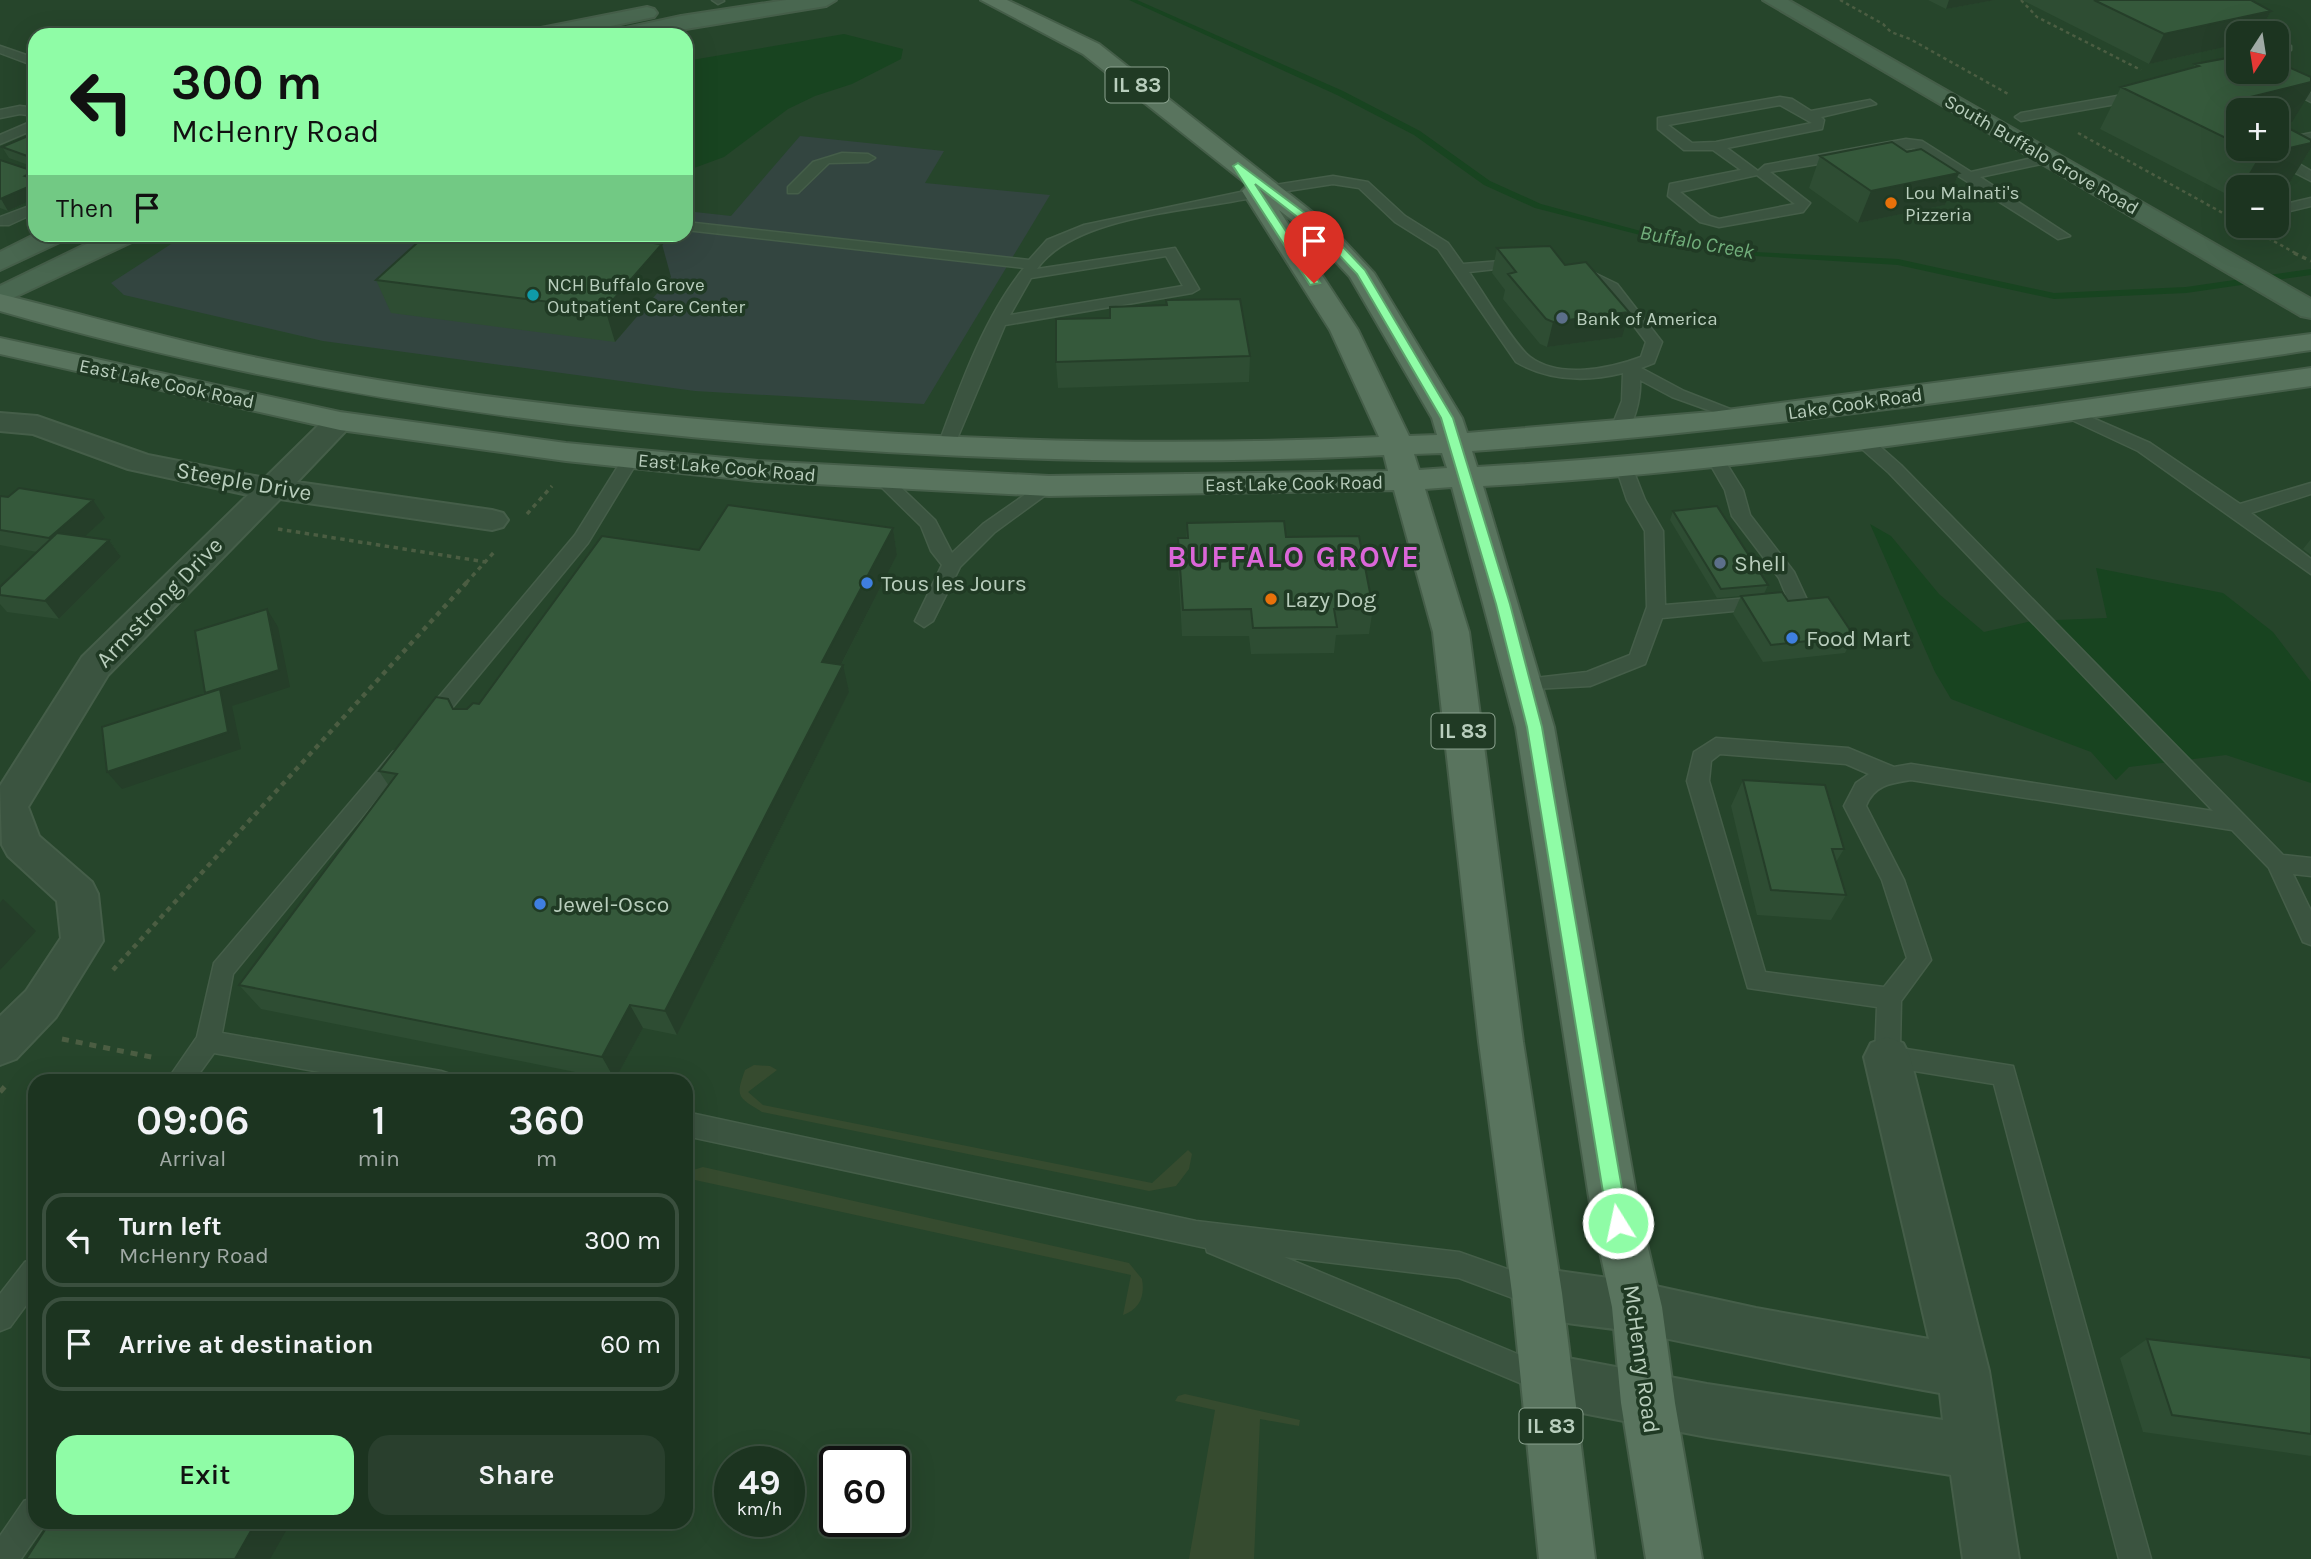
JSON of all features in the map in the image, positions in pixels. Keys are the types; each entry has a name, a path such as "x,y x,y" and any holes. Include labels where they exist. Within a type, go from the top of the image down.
{"main road":[{"path":"565,28 720,0"},
{"path":"652,28 826,0"},
{"name":"McHenry Road","path":"991,0 1091,49 1238,166 1262,191 1321,230 1361,273 1447,418 1535,727 1615,1210 1637,1307 1648,1403 1674,1559"},
{"name":"South Buffalo Grove Road","path":"1773,0 2057,149 2210,251 2311,310"},
{"name":"South Buffalo Grove Road","path":"1814,0 1962,83"},
{"name":"South Buffalo Grove Road","path":"1997,103 2021,117 2057,149"},
{"name":"McHenry Road","path":"1262,191 1344,330 1402,463 1451,632 1506,1081 1536,1293 1567,1559"},
{"path":"2200,220 2311,285"},
{"path":"0,262 41,242"},
{"path":"0,299 113,242"},
{"name":"East Lake Cook Road","path":"0,299 52,318 370,388 577,418 946,446 1145,450 1402,463 1465,479"},
{"name":"Lake Cook Road","path":"1402,463 1454,442 1618,431 1745,418 2311,342"},
{"name":"East Lake Cook Road","path":"0,345 340,421 631,459 758,471 1049,486 1402,463"},
{"name":"Lake Cook Road","path":"1465,479 1714,457 2311,377"}],"street":[{"name":"Armstrong Drive","path":"0,1045 41,1004 82,941 77,894 22,845 8,806 95,666 271,486 340,421"},
{"name":"Steeple Drive","path":"0,422 37,425 139,462 219,481 271,486 505,529"},
{"path":"1887,1057 1964,1371 1991,1559"},
{"path":"1536,1293 1637,1307 1756,1334 1964,1371"},
{"path":"1546,1380 1648,1403 1775,1419 1977,1452"}],"lane":[{"path":"0,49 28,59"},
{"path":"2282,84 2311,99"},
{"path":"2021,117 2176,88"},
{"path":"1780,101 1788,102 1818,120 1818,126 1716,146 1689,147 1662,126 1662,121 1780,101"},
{"path":"1809,115 1870,104"},
{"path":"0,114 20,110 28,112"},
{"path":"0,140 28,127"},
{"path":"2311,137 2292,141 2280,150 2288,164 2311,177"},
{"path":"1716,146 1759,170 1802,203 1798,209 1719,223 1705,219 1673,193 1675,187 1759,170 1906,143 1917,144 2063,236"},
{"path":"1969,176 2057,149"},
{"path":"793,190 817,162 828,156 868,158"},
{"path":"946,446 962,401 1027,269 1054,241 1094,227 1262,191 1333,180 1353,180 1363,185 1400,219 1443,246 1522,359 1532,366 1559,372 1630,368 1648,360 1654,342 1612,288 1566,267"},
{"path":"2289,207 2311,202"},
{"path":"0,221 4,222 28,211"},
{"path":"693,227 1027,269 1170,251 1192,289 1002,321"},
{"path":"1459,269 1536,260"},
{"path":"1630,368 1678,394 1745,418"},
{"path":"1618,431 1632,400 1634,387 1630,368"},
{"path":"2065,411 2144,447 2238,511 2311,568"},
{"path":"1861,439 2026,603 2277,863 2311,935"},
{"path":"1654,612 1798,600 1787,576 1741,516 1734,490 1714,457"},
{"path":"567,586 631,459"},
{"path":"1524,685 1590,679 1638,659 1654,612 1654,531 1636,500 1624,467"},
{"path":"882,479 929,524 940,551 953,564"},
{"path":"924,621 953,564 989,528 1049,486"},
{"path":"2238,511 2311,488"},
{"path":"189,1074 208,1041 222,970 589,540"},
{"path":"1889,998 1756,981 1698,781 1701,757 1716,746 1848,756 1893,775"},
{"path":"2135,1559 2004,1074 1887,1057 1889,998 1919,960 1910,926 1875,837 1855,806 1860,790 1875,779 1911,772 2239,823"},
{"path":"2277,863 2311,867"},
{"path":"208,1041 396,1074"},
{"path":"693,1126 1196,1234 1459,1265 1536,1293"},
{"path":"1196,1234 1546,1380"},
{"path":"0,1317 28,1280"},
{"path":"3,1559 28,1522"}],"path":[{"path":"2021,0 2038,17 2176,88"},
{"path":"2074,36 2080,34"},
{"path":"106,977 485,562 505,529 552,486"},
{"path":"236,522 485,562"},
{"path":"51,1037 181,1074"},
{"path":"0,1092 8,1083"}],"shaded area":[{"path":"844,34 903,49 901,59 852,84 815,96 788,109 724,157 693,168 693,60"},
{"path":"800,136 944,151 925,183 1050,195 924,404 695,391 323,341 124,295 111,283 174,242 693,242 693,212 731,216"},
{"path":"1870,524 1891,536 1939,594 1984,632 2032,621 2107,618 2096,568 2223,593 2273,632 2311,682 2311,783 2226,755 2129,767 2116,780 2091,752 1951,699 1935,672"},
{"path":"754,1065 770,1066 777,1070 748,1092 763,1105 1152,1183 1188,1150 1192,1154 1189,1169 1176,1186 1149,1191 762,1112 743,1100 740,1092 745,1070"},
{"path":"703,1167 1129,1263 1142,1279 1142,1296 1134,1309 1123,1315 1131,1275 695,1180 693,1184 693,1170"},
{"path":"1185,1394 1300,1420 1299,1426 1260,1419 1254,1559 1189,1559 1215,1410 1175,1401 1178,1396"}],"building":[{"path":"2094,0 2251,0 2271,11 2164,34"},
{"path":"2226,58 2226,84 2289,84 2289,67 2311,77 2311,82 2246,98 2226,98 2226,138 2121,87 2199,66 2195,64"},
{"path":"2289,128 2311,140 2311,143 2289,148"},
{"path":"28,136 28,156 2,147"},
{"path":"1892,142 1907,152 1921,149 1959,173 1871,191 1820,156"},
{"path":"0,160 27,169 28,174 25,176 28,177 28,187 0,199"},
{"path":"418,242 662,244 605,309 376,280"},
{"path":"1550,246 1565,265 1586,262 1629,312 1553,322 1546,319 1508,274 1516,272 1497,248"},
{"path":"1240,299 1250,356 1056,362 1056,319 1110,318 1110,307 1167,305 1166,300"},
{"path":"19,488 93,500 49,538 0,530 0,496 8,497"},
{"name":"Jewel-Osco","path":"728,505 893,528 822,662 843,665 665,1011 630,1005 602,1057 239,985 397,774 379,771 436,697 448,699 453,709 467,709 473,703 479,704 602,536 699,550"},
{"name":"Shell","path":"1717,506 1768,585 1721,589 1673,511"},
{"name":"Lazy Dog","path":"1284,521 1286,537 1359,536 1373,608 1334,609 1337,627 1253,628 1251,609 1183,610 1178,538 1188,538 1187,523"},
{"path":"57,533 109,540 45,601 0,595 0,587"},
{"path":"1782,592 1788,601 1828,597 1854,636 1771,645 1741,596"},
{"path":"267,609 279,670 205,693 195,631"},
{"path":"220,689 228,732 107,772 102,727"},
{"path":"1743,780 1825,785 1844,849 1832,849 1846,895 1771,890"},
{"path":"2147,1339 2311,1358 2311,1434 2172,1415"},
{"path":"45,1529 252,1529 235,1559 26,1559"}],"waterway":[{"name":"Buffalo Creek","path":"1132,0 1340,93 1417,133 1487,183 1538,206 1648,235 1755,254 1898,262 2054,296 2186,290 2311,272"}],"place":[{"name":"Lou Malnati's Pizzeria","path":"1891,203"},
{"name":"NCH Buffalo Grove Outpatient Care Center","path":"533,295"},
{"name":"Bank of America","path":"1562,318"},
{"name":"Shell","path":"1720,563"},
{"name":"Tous les Jours","path":"867,583"},
{"name":"Lazy Dog","path":"1271,599"},
{"name":"Food Mart","path":"1792,638"},
{"name":"Jewel-Osco","path":"540,904"}],"district":[{"name":"BUFFALO GROVE","path":"1294,557"}],"route":[{"path":"1314,283 1238,166 1321,230 1361,273 1447,418 1503,604 1535,727 1618,1223"}]}
